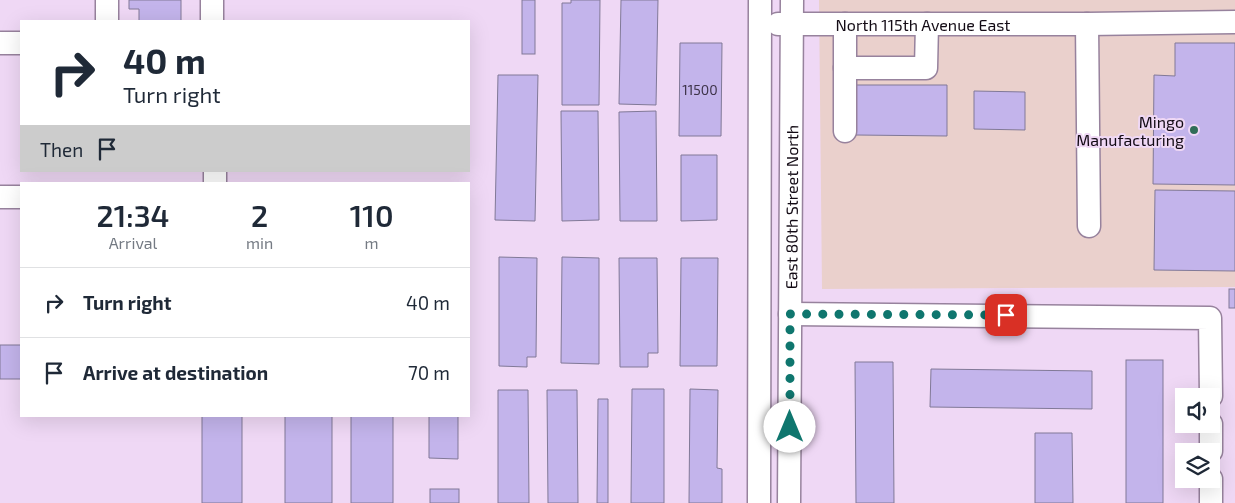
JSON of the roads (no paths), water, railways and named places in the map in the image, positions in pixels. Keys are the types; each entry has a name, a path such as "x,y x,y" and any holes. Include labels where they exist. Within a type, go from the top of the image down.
{"street":[{"path":"107,0 107,20"},
{"path":"212,0 212,20"},
{"name":"East 80th Street North","path":"759,503 760,0"},
{"name":"East 80th Street North","path":"789,503 792,0"},
{"name":"North 115th Avenue East","path":"760,23 1087,24 1235,22"},
{"path":"844,131 845,24"},
{"path":"844,68 926,68 927,24"},
{"path":"1087,24 1089,226"},
{"path":"0,43 20,43"},
{"path":"0,197 20,197"},
{"path":"790,314 1210,318 1210,388"},
{"path":"1211,488 1211,503"}],"place":[{"name":"Mingo Manufacturing","path":"1194,130"}]}
